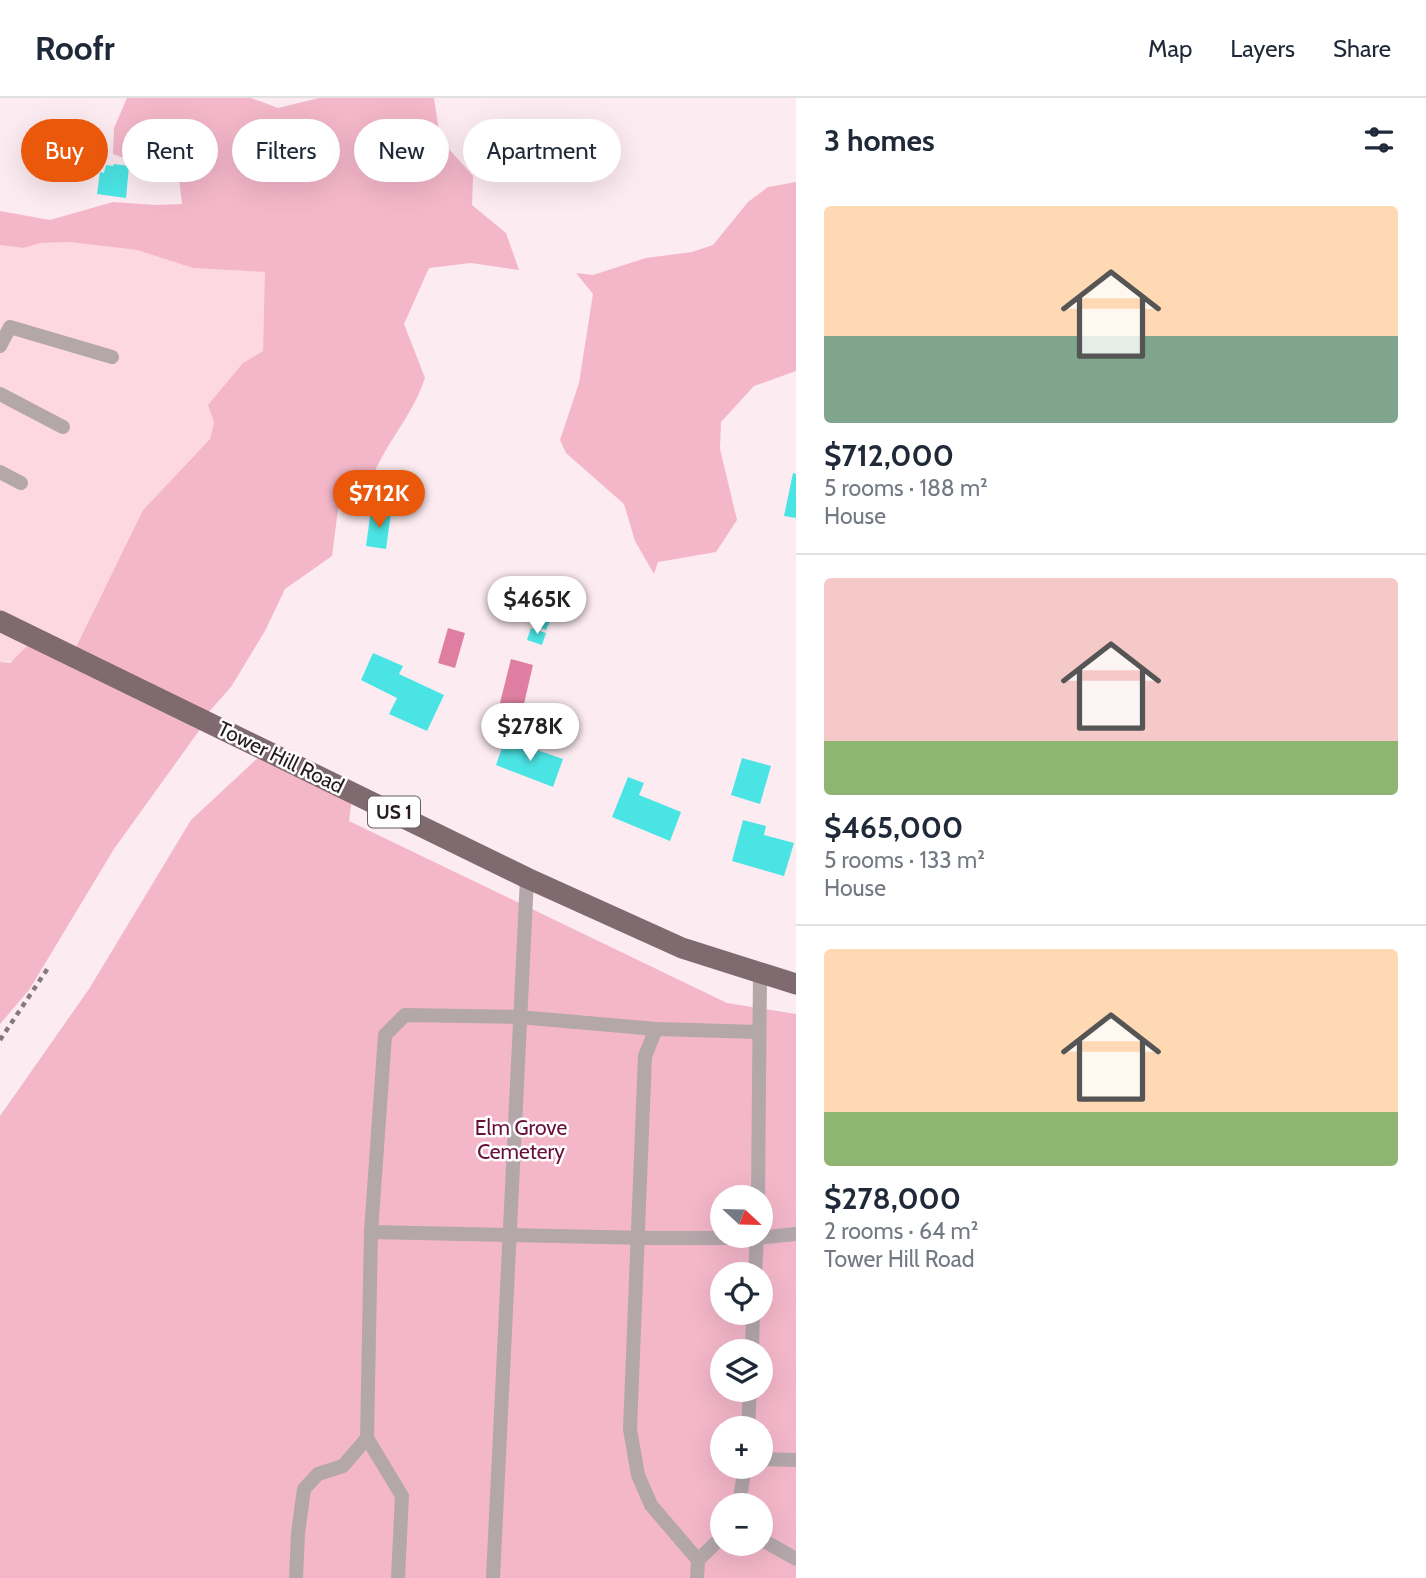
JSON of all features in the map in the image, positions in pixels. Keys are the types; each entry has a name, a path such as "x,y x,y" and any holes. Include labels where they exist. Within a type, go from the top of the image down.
{"main road":[{"name":"Tower Hill Road","path":"0,621 527,878 681,948 796,984"}],"lane":[{"path":"0,346 10,327 112,357"},
{"path":"0,394 63,427"},
{"path":"0,472 21,483"},
{"path":"493,1578 527,878"},
{"path":"758,1185 760,974"},
{"path":"398,1578 402,1496 367,1438 372,1232 385,1035 405,1015 519,1017 656,1029 759,1032"},
{"path":"656,1029 645,1056 630,1429 638,1475 652,1505 698,1560"},
{"path":"372,1232 710,1237"},
{"path":"774,1236 796,1234"},
{"path":"296,1578 304,1489 318,1474 343,1466 367,1438"},
{"path":"773,1459 796,1460"},
{"path":"773,1546 796,1559"},
{"path":"696,1578 698,1560 710,1548"}],"path":[{"path":"0,1040 48,968"}],"shaded area":[{"path":"69,242 137,250 193,268 266,272 263,351 243,363 214,422 210,439 143,510 72,654 0,662 0,245 23,248 41,243"},
{"path":"448,628 465,633 455,668 438,663"},
{"path":"511,659 533,665 523,708 500,703"}],"green space":[{"path":"127,98 251,98 278,108 319,98 434,98 437,119 354,119 354,182 449,182 449,149 463,165 463,182 473,182 472,205 506,233 519,270 471,263 429,268 404,324 425,378 367,488 350,490 339,502 332,556 285,589 265,631 231,687 207,714 206,721 114,849 29,990 0,1024 0,662 10,663 35,638 73,653 143,510 210,439 214,422 208,405 243,363 263,351 265,272 193,268 137,250 69,242 41,243 23,248 0,245 0,211 50,220 113,202 182,204 179,182 218,182 218,119 122,119 122,157 113,154 114,128"},
{"path":"796,182 796,371 754,386 721,422 720,449 737,520 716,552 658,562 654,574 635,541 624,504 566,453 560,440 579,383 593,294 576,273 593,275 646,258 692,252 713,245 748,202 768,187"},
{"name":"Elm Grove Cemetery","path":"262,754 353,791 349,821 727,1003 796,1014 796,1578 0,1578 0,1116 89,989 191,820"}],"building":[{"path":"108,165 122,165 122,182 128,182 126,198 97,194 99,182 108,182"},
{"path":"793,473 796,474 796,518 784,516"},
{"path":"371,510 391,513 386,549 366,546"},
{"path":"538,614 551,619 546,630 533,625"},
{"path":"531,628 546,633 542,645 527,640"},
{"path":"373,653 403,666 399,674 444,695 427,731 389,714 397,698 361,680"},
{"path":"505,739 563,759 553,787 496,765"},
{"path":"742,758 771,766 760,804 731,795"},
{"path":"628,777 644,783 639,795 681,812 670,841 612,817"},
{"path":"743,820 766,826 764,835 794,843 784,876 732,861"}]}
